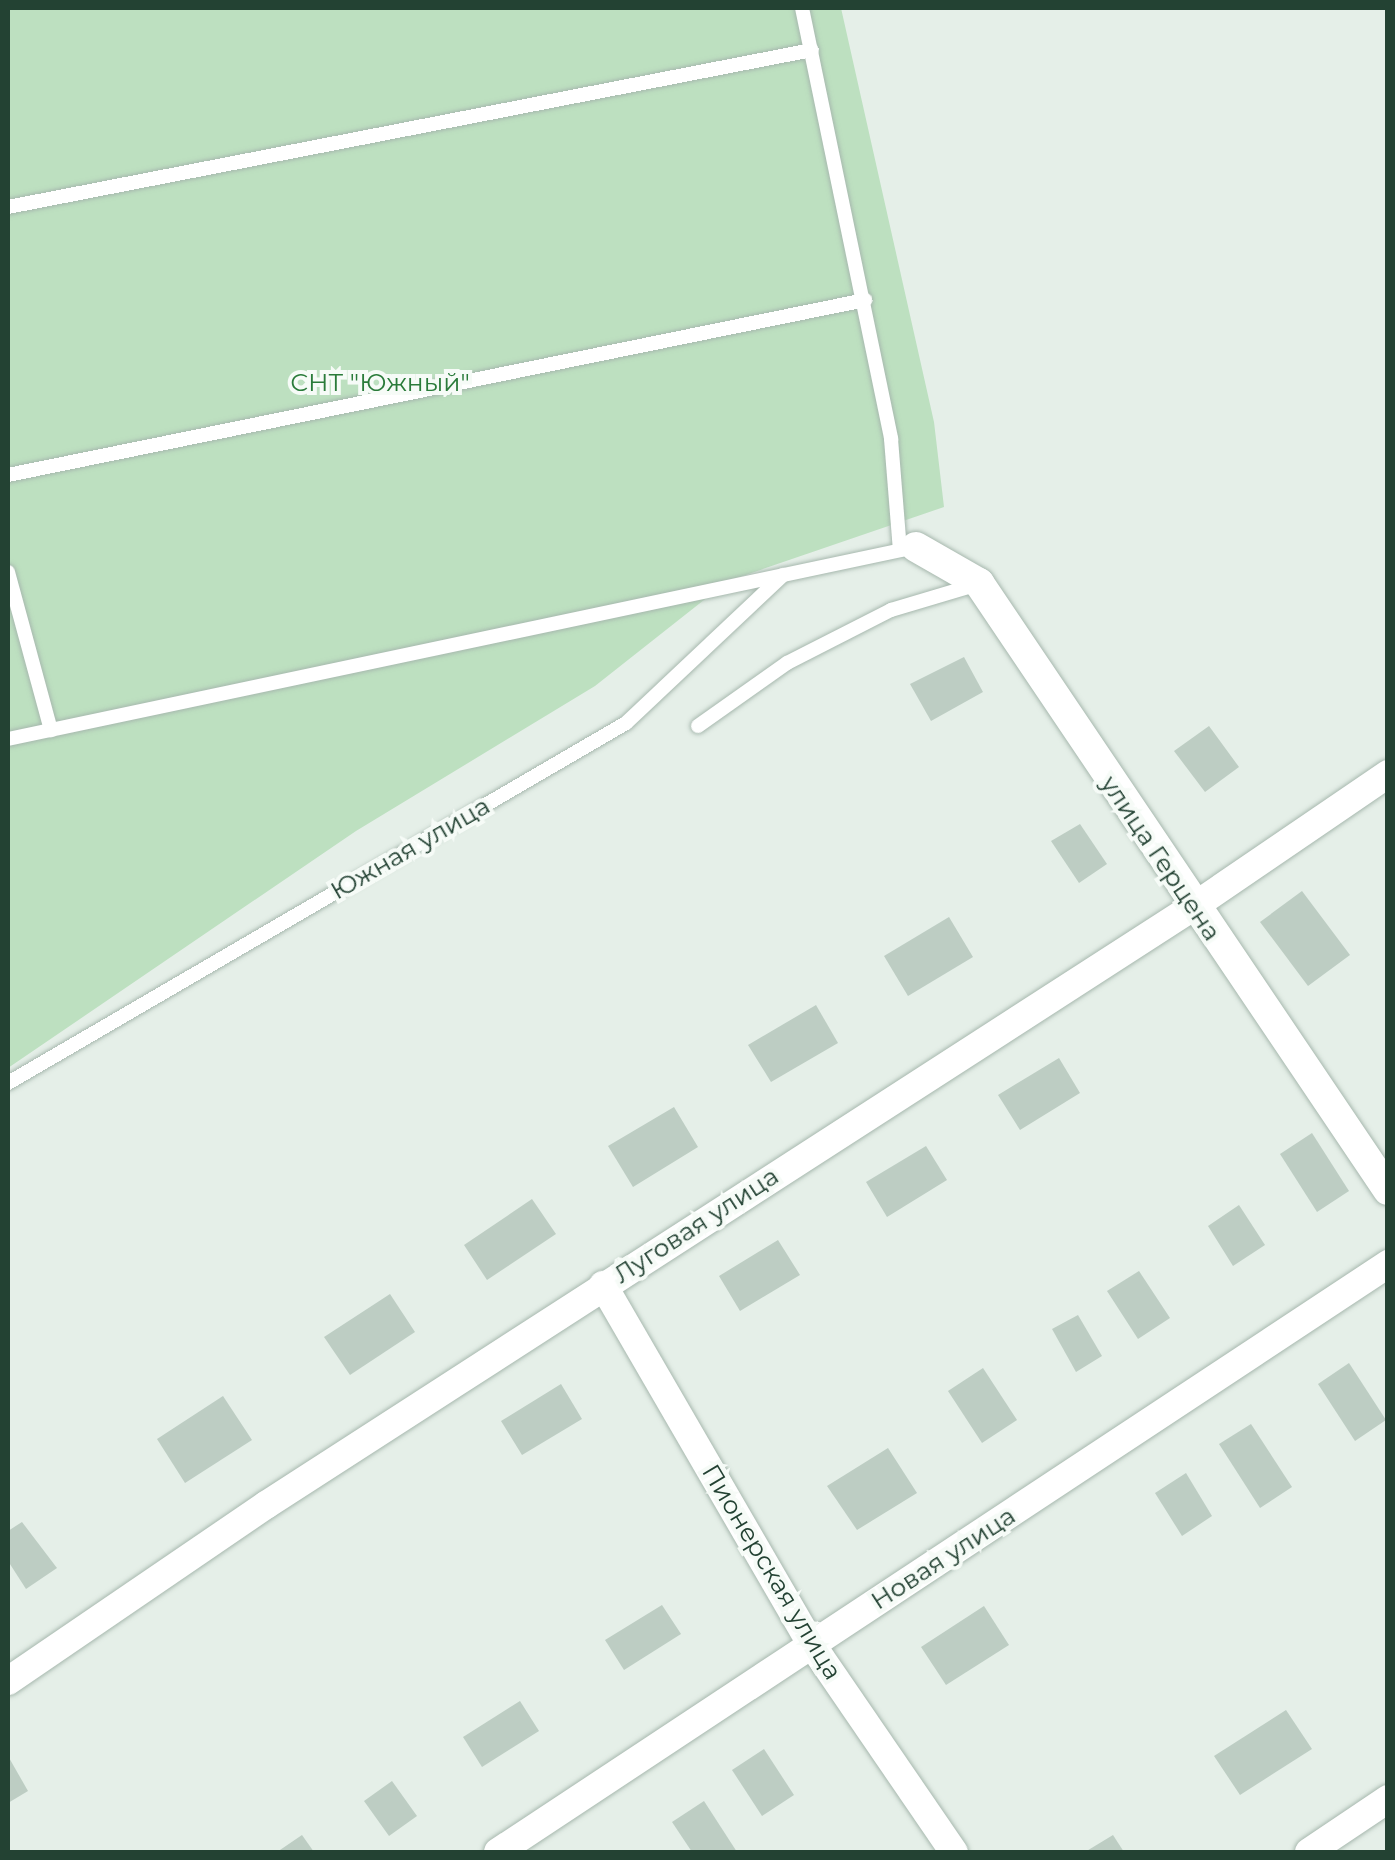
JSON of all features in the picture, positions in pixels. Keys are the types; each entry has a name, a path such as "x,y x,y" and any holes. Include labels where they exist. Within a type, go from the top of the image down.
{"street":[{"name":"улица Герцена","path":"908,549 979,584 1193,907 1388,1190"},
{"name":"Луговая улица","path":"8,1682 603,1284 1193,907 1388,774"},
{"name":"Новая улица","path":"498,1852 1388,1264"},
{"name":"Пионерская улица","path":"603,1284 812,1645 954,1852"},
{"path":"1309,1852 1388,1799"}],"lane":[{"path":"8,738 908,549 865,300 802,8"},
{"path":"8,207 812,50"},
{"path":"8,475 865,300"},
{"path":"8,572 52,730"},
{"name":"Южная улица","path":"8,1082 626,723 784,575"},
{"path":"698,726 787,663 891,610 979,584"},
{"path":"8,1070 36,1063"}],"green space":[{"name":"СНТ \"Южный\"","path":"8,8 841,8 934,422 944,507 728,581 595,686 356,831 8,1068"}],"building":[{"path":"964,657 983,692 931,721 910,684"},
{"path":"1209,726 1239,767 1205,792 1174,751"},
{"path":"1080,824 1107,864 1079,883 1051,841"},
{"path":"1302,891 1350,955 1308,986 1260,922"},
{"path":"949,917 973,957 908,996 884,956"},
{"path":"816,1005 838,1043 771,1082 748,1045"},
{"path":"1059,1058 1080,1093 1020,1130 998,1095"},
{"path":"674,1107 698,1147 633,1187 608,1146"},
{"path":"1312,1133 1349,1191 1317,1212 1280,1154"},
{"path":"926,1146 947,1180 887,1217 866,1182"},
{"path":"532,1199 556,1234 487,1280 464,1245"},
{"path":"1239,1205 1265,1245 1233,1266 1208,1226"},
{"path":"778,1240 800,1275 740,1311 719,1276"},
{"path":"1139,1271 1170,1318 1138,1339 1107,1291"},
{"path":"390,1294 415,1332 350,1375 324,1337"},
{"path":"1078,1315 1102,1356 1076,1372 1052,1329"},
{"path":"1349,1363 1386,1420 1355,1441 1318,1384"},
{"path":"983,1368 1017,1420 982,1443 948,1391"},
{"path":"561,1384 582,1419 522,1455 501,1421"},
{"path":"223,1396 252,1440 185,1483 157,1439"},
{"path":"1251,1424 1292,1487 1260,1508 1219,1444"},
{"path":"888,1448 917,1493 857,1530 827,1486"},
{"path":"1186,1473 1212,1516 1182,1536 1155,1493"},
{"path":"22,1522 57,1568 26,1589 8,1561 8,1531"},
{"path":"662,1605 681,1634 624,1670 605,1640"},
{"path":"984,1606 1009,1645 946,1685 921,1647"},
{"path":"520,1701 539,1731 482,1767 463,1737"},
{"path":"1286,1710 1312,1749 1240,1795 1214,1756"},
{"path":"764,1749 794,1795 762,1816 732,1770"},
{"path":"8,1756 28,1791 8,1803"},
{"path":"392,1781 417,1816 389,1836 364,1801"},
{"path":"704,1801 737,1852 692,1852 672,1822"},
{"path":"302,1835 314,1852 277,1852"},
{"path":"1113,1835 1124,1852 1085,1852"}]}
